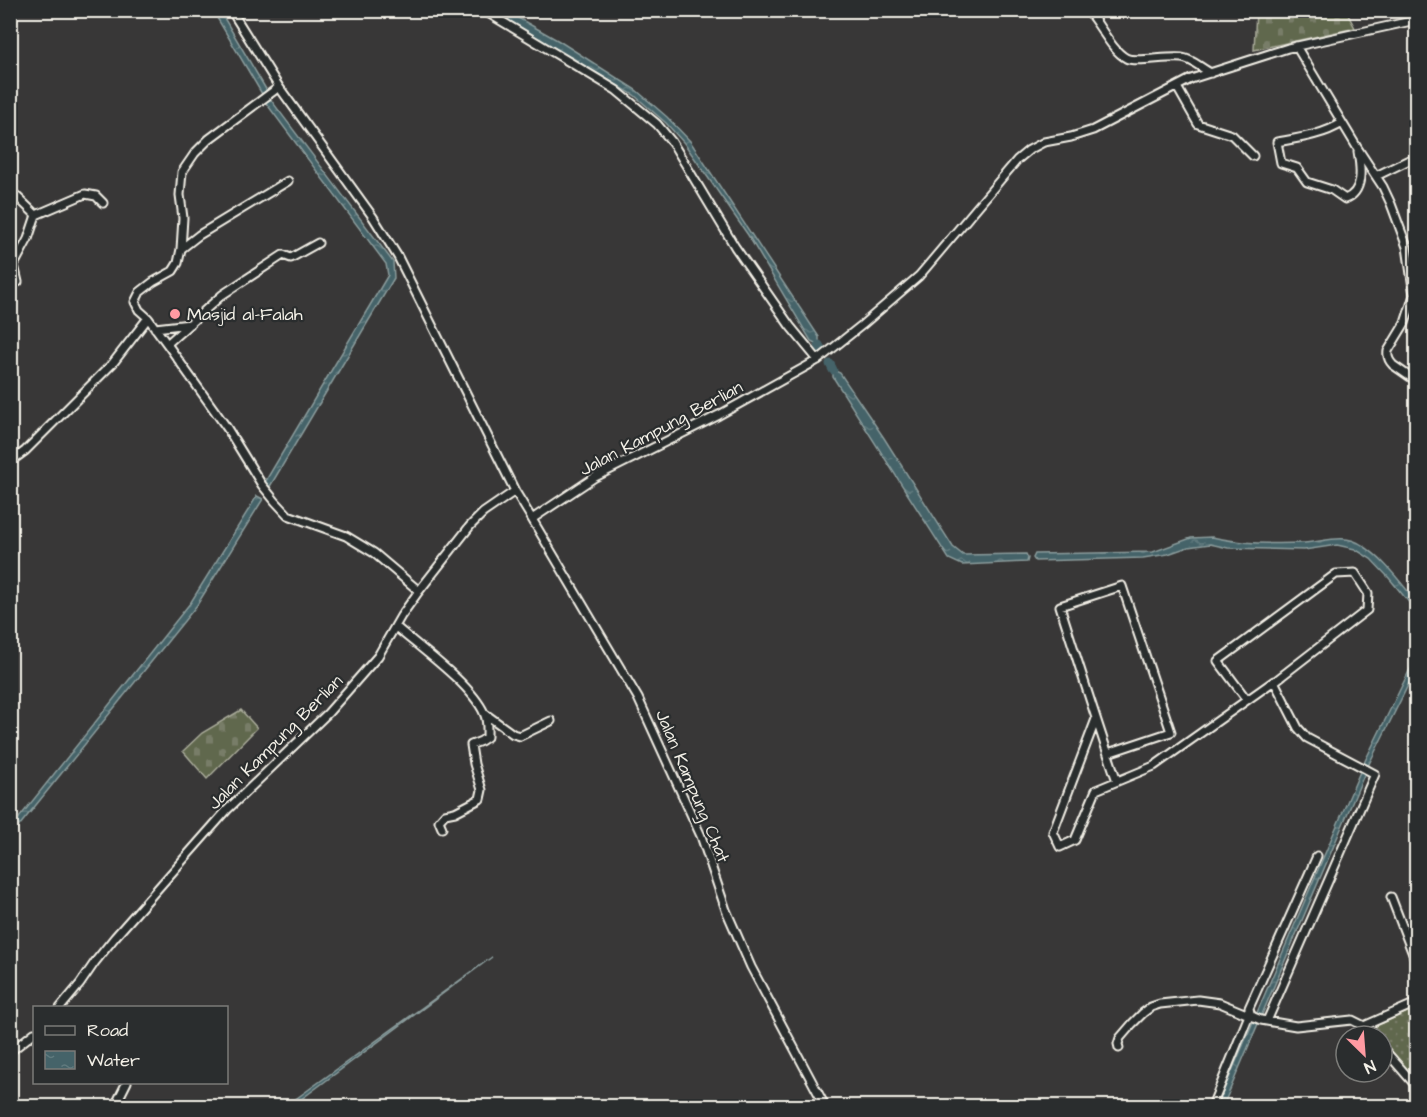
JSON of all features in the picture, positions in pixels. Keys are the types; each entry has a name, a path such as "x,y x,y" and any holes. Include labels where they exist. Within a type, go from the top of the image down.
{"street":[{"path":"231,10 279,87 373,217 398,257 515,491 532,519"},
{"path":"483,10 616,90 657,124 672,142 741,255 790,326 818,360"},
{"path":"1087,10 1123,57 1130,60 1163,57 1187,59 1210,73"},
{"name":"Jalan Kampung Berlian","path":"532,519 595,477 719,415 818,360 919,276 1010,168 1029,150 1044,142 1093,130 1191,80 1210,73 1296,46 1416,20"},
{"path":"1296,46 1383,187 1407,247 1415,296 1405,322 1387,355 1393,365 1416,381"},
{"path":"279,87 209,139 195,153 182,172 180,195 183,218 182,249 178,263 172,271 140,292 135,302 227,428 262,485 288,515 346,536 374,553 419,591"},
{"path":"1177,87 1198,124 1232,135 1253,156"},
{"path":"1342,123 1317,134 1277,142 1281,163 1297,168 1307,183 1332,190 1344,200 1352,196 1358,186 1361,169 1358,149"},
{"path":"1376,176 1416,158"},
{"path":"182,249 288,181"},
{"path":"10,190 36,214"},
{"path":"36,214 85,194 96,196 103,203"},
{"path":"18,282 14,265 28,239 36,214"},
{"path":"167,344 222,295 283,255 291,258 318,243"},
{"path":"10,462 25,451 113,363 148,318"},
{"path":"155,328 190,324"},
{"name":"Jalan Kampung Berlian","path":"62,1006 115,937 227,810 328,713 378,656 419,591 470,526 483,513 515,491"},
{"name":"Jalan Kampung Chat","path":"532,519 638,698 701,836 726,910 751,967 825,1107"},
{"path":"1096,719 1053,832 1060,847 1075,840 1096,790 1154,766 1274,682 1367,610 1368,593 1355,573 1336,574 1218,661 1247,700"},
{"path":"1108,753 1171,732 1122,586 1060,606 1117,781"},
{"path":"396,627 450,672 470,693 484,713 488,725 487,737 471,745 482,790 480,799 455,812 445,814 440,821 442,828"},
{"path":"1212,1107 1258,1018 1376,774 1307,738 1298,728 1274,682"},
{"path":"484,713 513,734 520,736 550,721"},
{"path":"1258,1018 1250,1013 1249,1008 1317,856"},
{"path":"1391,897 1416,962"},
{"path":"1119,1048 1120,1038 1151,1007 1198,1000 1220,1003 1258,1018 1299,1026 1352,1020 1360,1024"},
{"path":"1369,1024 1416,1003"},
{"path":"10,1052 33,1034"},
{"path":"1394,1061 1416,1086"},
{"path":"115,1107 126,1084"}],"green space":[{"path":"1256,11 1346,11 1355,28 1254,50"},
{"path":"241,710 257,728 207,779 183,751 202,733"},
{"path":"1416,1008 1416,1081 1394,1057 1394,1024 1380,1024"}],"water":[{"path":"213,11 220,11 267,91 263,95 262,94"},
{"path":"492,11 506,11 559,41 636,90 667,117 690,141 819,337 819,345 811,341 748,235 684,143 666,123 634,95"},
{"path":"269,99 393,262 394,278 269,488 265,482 388,275 386,264 266,103"},
{"path":"833,370 840,373 953,547 963,555 1026,554 1027,562 962,565 949,559 833,377"},
{"path":"257,496 263,499 197,605 11,836 11,828 191,602"},
{"path":"1212,537 1269,543 1304,543 1334,539 1355,541 1370,551 1391,571 1416,601 1416,611 1371,559 1355,549 1337,545 1304,550 1228,548 1210,544 1143,558 1035,561 1033,558 1035,554 1153,552 1191,538"},
{"path":"1416,657 1416,669 1366,770 1223,1106 1217,1106 1362,767"},
{"path":"492,957 292,1106 286,1106"}],"waterway":[{"path":"819,345 822,351"},
{"path":"830,364 833,370"}],"place":[{"name":"Masjid al-Falah","path":"175,314"}]}
